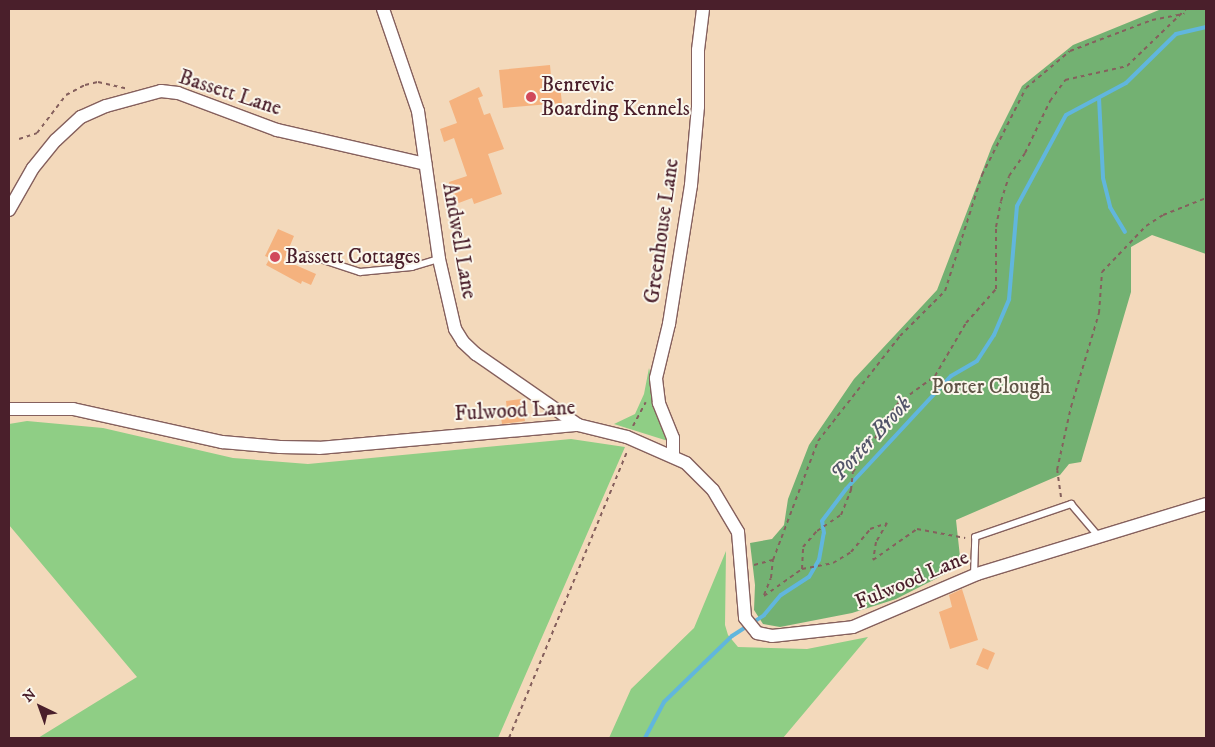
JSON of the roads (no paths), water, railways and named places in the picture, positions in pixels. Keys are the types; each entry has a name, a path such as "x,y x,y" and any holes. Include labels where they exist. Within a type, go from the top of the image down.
{"street":[{"name":"Andwell Lane","path":"383,9 418,111 439,259 455,329 463,342 578,425"},
{"name":"Greenhouse Lane","path":"673,455 674,446 659,402 656,378 669,324 691,186 698,108 698,50 703,9"},
{"name":"Bassett Lane","path":"9,210 33,168 56,140 81,118 136,96 161,91 178,94 277,130 425,164"},
{"name":"Fulwood Lane","path":"9,410 73,409 222,442 280,447 320,448 578,425 626,437 673,455 706,481 733,519 743,567 745,618 757,633 772,636 853,627 974,575 1206,504"}],"lane":[{"path":"308,255 360,272 412,267 439,259"},
{"path":"974,575 975,537 1071,504 1099,537"}],"waterway":[{"name":"Porter Brook","path":"645,738 664,702 732,636 764,615 781,595 809,577 819,560 824,533 822,521 846,489 951,376 977,361 994,335 1009,299 1017,206 1066,115 1126,83 1176,34 1206,27"},
{"path":"1099,98 1103,178 1110,207 1125,232"}],"place":[{"name":"Benrevic Boarding Kennels","path":"531,97"},
{"name":"Bassett Cottages","path":"275,257"}],"park label":[{"name":"Porter Clough","path":"991,387"}]}
